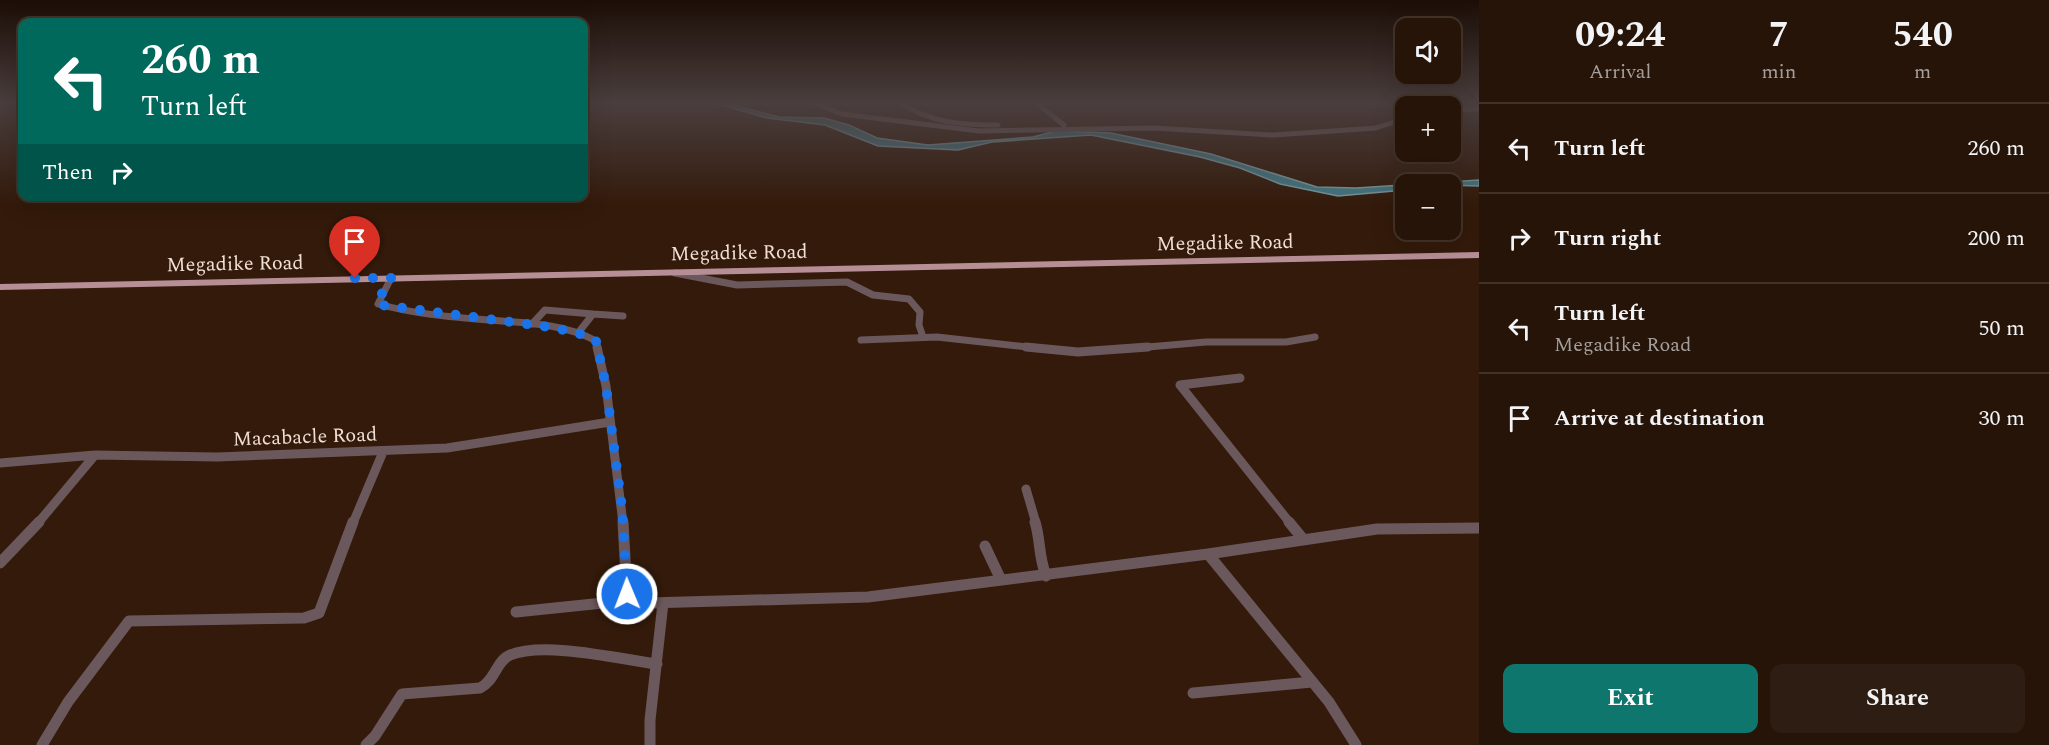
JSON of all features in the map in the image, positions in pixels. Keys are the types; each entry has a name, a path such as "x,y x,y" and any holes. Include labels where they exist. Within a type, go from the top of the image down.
{"main road":[{"name":"Megadike Road","path":"0,286 1479,255"}],"street":[{"path":"672,272 712,282 737,285 847,282 873,295 904,298 913,302 920,312 921,334"},
{"path":"391,278 378,304 464,318 532,324 591,337 598,345 625,530 627,594"},
{"path":"532,324 545,310 623,316"},
{"path":"578,333 593,314"},
{"path":"861,340 921,334 1073,351 1103,352 1206,342 1269,344 1315,337"},
{"path":"1240,378 1180,385 1303,539"},
{"name":"Macabacle Road","path":"0,463 95,455 217,458 447,448 610,422"},
{"path":"42,745 68,702 129,621 304,618 319,613 339,555 383,452"},
{"path":"0,563 54,506 95,455"},
{"path":"1026,489 1040,538 1038,554 1046,576"},
{"path":"627,594 648,603 868,597 1046,576 1373,529 1423,526 1479,528"},
{"path":"985,546 1001,580"},
{"path":"1208,554 1329,702 1356,745"},
{"path":"516,612 619,600 627,594"},
{"path":"650,745 650,720 663,603"},
{"path":"366,745 402,694 418,690 482,687 494,679 506,658 520,651 569,652 657,664"},
{"path":"1192,693 1312,682"}],"water":[{"path":"855,137 874,137 928,145 1034,137 1066,137 992,142 958,150 878,146"},
{"path":"1100,137 1129,137 1211,154 1317,187 1395,186 1395,191 1338,196 1280,184 1240,168 1200,157"},
{"path":"1479,180 1479,186 1461,185 1461,181"}],"route":[{"path":"355,278 391,278 377,302 381,305 464,318 532,324 578,333 596,341 606,386 606,401 622,508 627,552 625,582 627,594"}]}
